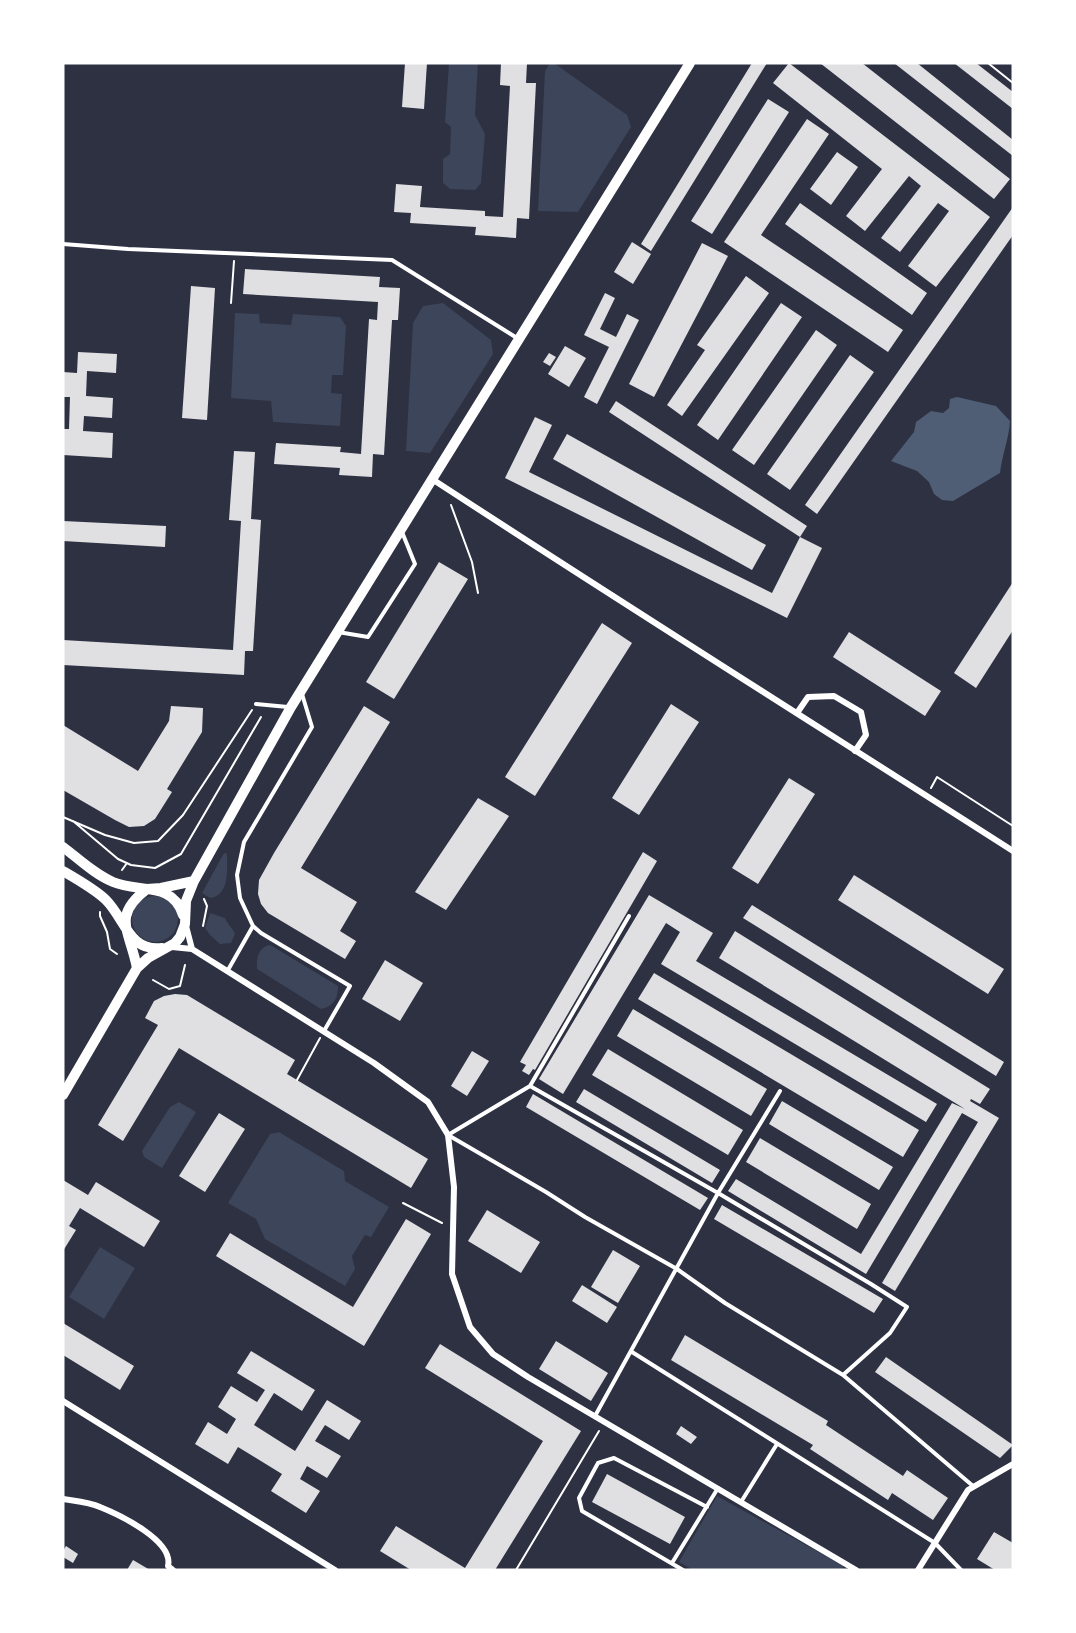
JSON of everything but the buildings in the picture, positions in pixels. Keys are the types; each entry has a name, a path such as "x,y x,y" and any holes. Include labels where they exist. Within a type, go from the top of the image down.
{"main road":[{"path":"63,1095 66,1082 137,968 148,958 175,944 180,937 185,924 186,901 194,882 291,707 690,63"},
{"path":"63,848 100,876 115,883 164,892 180,906 185,924"},
{"path":"63,871 105,899 135,941 154,949 169,947"},
{"path":"137,968 126,928 125,915 129,905 147,889 194,882"}],"street":[{"path":"432,479 683,642 1013,851"},
{"path":"797,713 808,697 834,696 861,712 866,735 855,752"},
{"path":"185,924 192,949"},
{"path":"169,947 192,949 228,970 374,1063 428,1102 448,1135 454,1188 452,1274 470,1327 493,1354 528,1377 856,1570"},
{"path":"63,1401 335,1570"},
{"path":"918,1570 968,1490 1013,1464"},
{"path":"63,1499 98,1506 147,1533 159,1541 168,1553 169,1569"}],"lane":[{"path":"63,244 128,249 392,260 519,339"},
{"path":"338,632 368,637 415,564 401,530"},
{"path":"302,691 312,727 244,842 237,875 240,897 253,926 350,986 324,1031"},
{"path":"256,704 291,707"},
{"path":"629,916 530,1086 448,1135 677,1269 725,1303 843,1376 974,1487"},
{"path":"228,970 253,926"},
{"path":"530,1086 718,1193 907,1307 890,1334 843,1376"},
{"path":"595,1416 718,1193 780,1091"},
{"path":"632,1352 935,1543 961,1570"},
{"path":"741,1502 777,1444"},
{"path":"683,1570 582,1511 579,1498 598,1463 614,1458 707,1507"},
{"path":"672,1563 718,1488"}],"path":[{"path":"988,63 1013,82"},
{"path":"231,303 234,253"},
{"path":"445,488 472,562 478,593"},
{"path":"63,817 105,835 134,843 158,841 183,815 256,704"},
{"path":"73,821 118,859 142,868 155,868 181,854 261,717"},
{"path":"926,796 937,777 1013,826"},
{"path":"122,870 127,863"},
{"path":"155,868 160,872"},
{"path":"203,926 207,915 204,899"},
{"path":"101,906 100,916 110,950 117,954"},
{"path":"153,980 169,989 180,986 185,964"},
{"path":"297,1080 324,1031"},
{"path":"403,1203 453,1228"},
{"path":"516,1570 605,1422"}],"shaded area":[{"path":"449,63 478,63 475,115 485,134 481,183 475,190 450,189 443,183 443,159 450,154 451,127 445,122"},
{"path":"550,63 554,63 627,115 631,127 578,212 538,211 545,71"},
{"path":"443,303 491,340 493,354 430,453 406,451 413,323 423,306"},
{"path":"235,313 259,314 260,323 291,325 293,314 340,317 346,326 343,375 332,375 331,393 342,394 340,426 273,422 271,401 231,398"},
{"path":"957,397 996,406 1010,421 1009,428 1000,473 953,501 942,500 934,494 929,482 917,471 891,461 914,432 916,422 931,411 943,413 949,408 950,399"},
{"path":"224,853 227,854 226,881 221,892 210,898 202,893"},
{"path":"155,896 171,903 178,919 171,935 155,942 139,935 132,919 139,903"},
{"path":"210,913 225,918 235,934 231,943 220,944 205,928"},
{"path":"269,945 338,986 336,998 332,1004 321,1009 257,969 258,954"},
{"path":"179,1102 196,1112 162,1168 144,1157 142,1151 170,1107"},
{"path":"279,1132 344,1171 345,1181 389,1207 371,1237 365,1235 352,1256 355,1269 345,1286 265,1239 256,1219 228,1203 270,1134"},
{"path":"100,1247 135,1268 104,1319 69,1297"},
{"path":"717,1496 844,1566 841,1570 693,1570 679,1562"}]}
